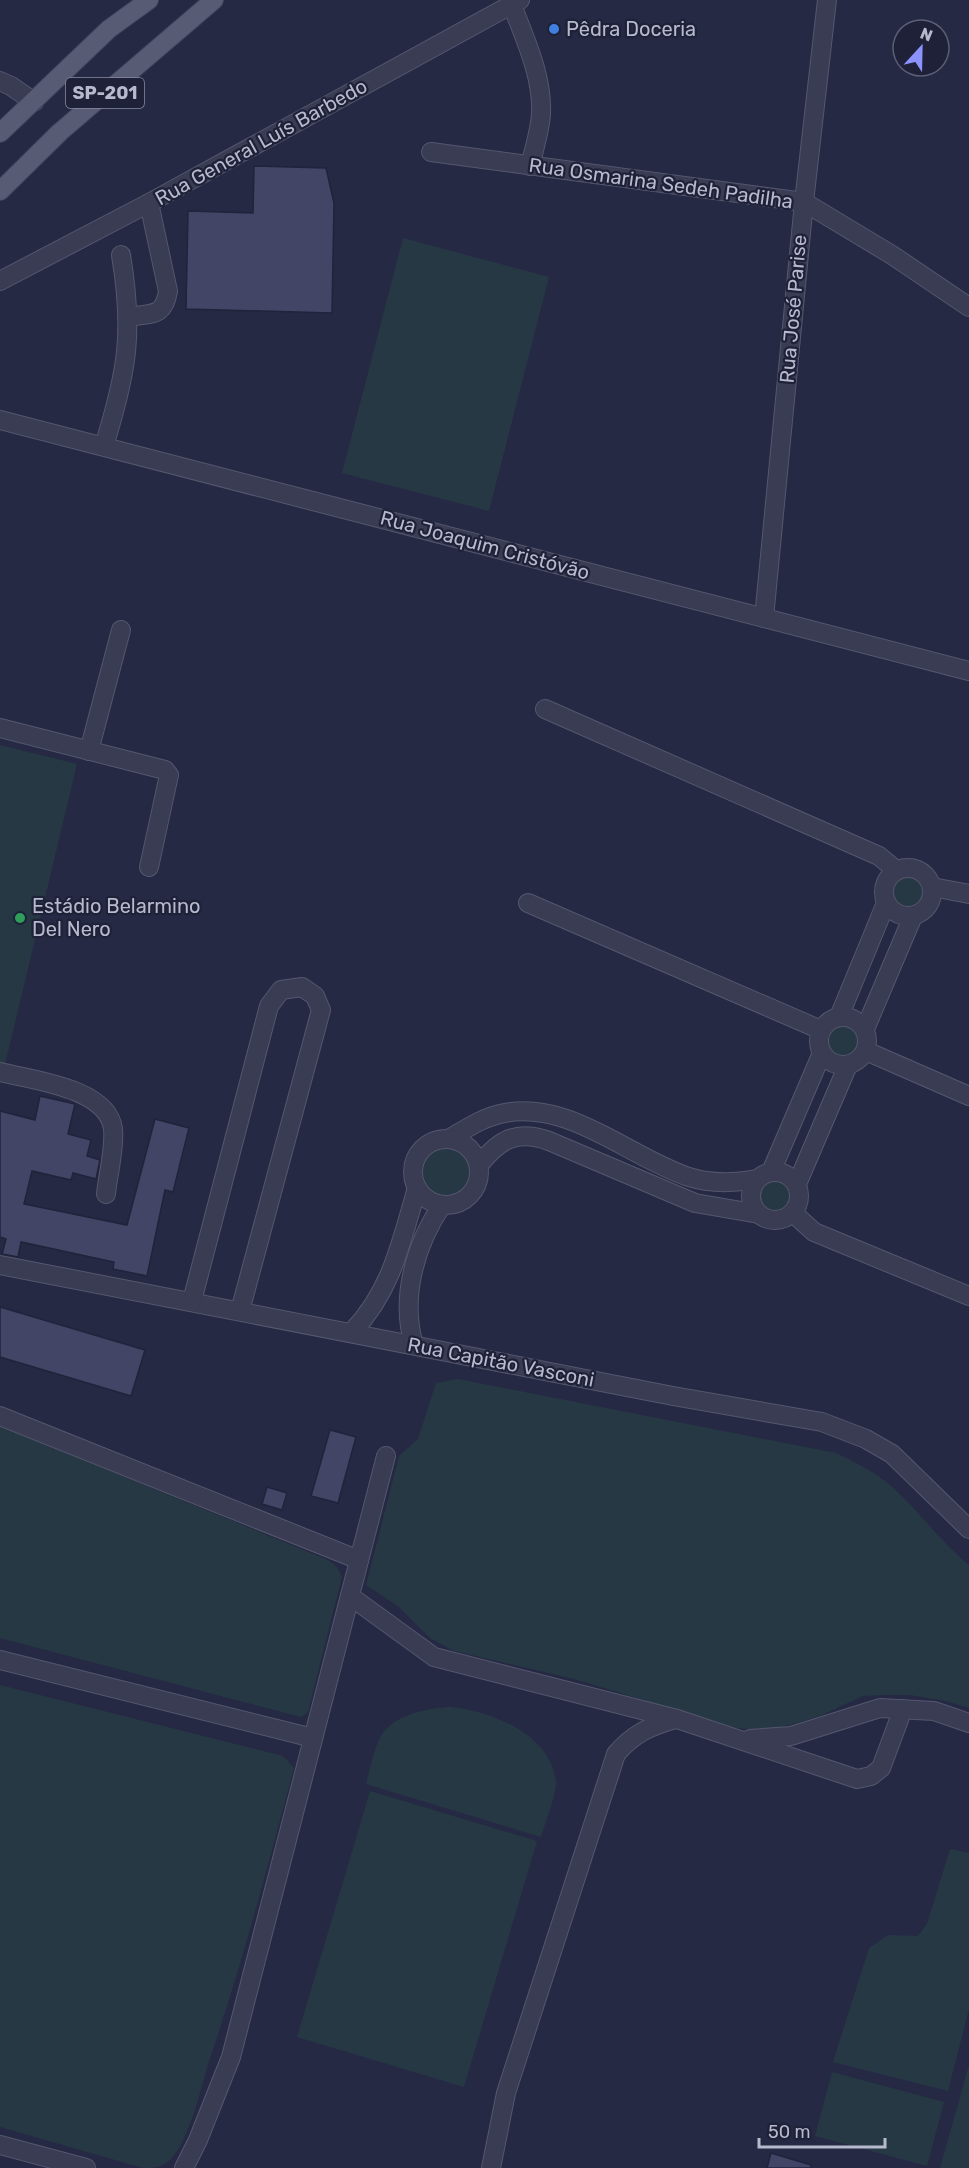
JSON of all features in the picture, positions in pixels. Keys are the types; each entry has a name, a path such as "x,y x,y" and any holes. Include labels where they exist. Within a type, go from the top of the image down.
{"main road":[{"name":"SP-201","path":"0,134 109,29 148,0"},
{"name":"SP-201","path":"0,191 60,132 214,0"}],"street":[{"name":"Rua José Parise","path":"764,618 804,202 827,0"},
{"path":"516,2 531,55 541,114 530,166"},
{"name":"Rua General Luís Barbedo","path":"0,281 149,203 516,2"},
{"path":"0,81 34,102"},
{"name":"Rua Osmarina Sedeh Padilha","path":"431,152 804,202 892,255 969,307"},
{"path":"129,317 160,311 166,304 168,291 149,203"},
{"path":"104,446 123,383 129,317 122,255"},
{"name":"Rua Joaquim Cristóvão","path":"0,420 969,671"},
{"path":"89,751 121,630"},
{"path":"545,709 879,856 896,870"},
{"path":"0,728 163,768 167,772 149,867"},
{"path":"839,1017 886,903 884,888 890,875 896,870 911,867 918,869 929,880 932,895 926,908 913,916 865,1029"},
{"path":"932,887 969,894"},
{"path":"528,903 821,1030"},
{"path":"886,903 897,914 913,916"},
{"path":"192,1301 269,1006 281,990 302,987 315,996 321,1010 240,1311"},
{"path":"839,1017 854,1019 865,1029 868,1036 866,1051 861,1058 848,1065 833,1063 822,1053 819,1038 821,1030 831,1019 839,1017"},
{"path":"866,1051 969,1096"},
{"path":"759,1214 754,1208 751,1193 764,1176 822,1053"},
{"path":"479,1165 501,1142 529,1136 549,1141 695,1203 759,1214 772,1220 787,1218 793,1213 800,1199 797,1184 848,1065"},
{"path":"0,1072 83,1093 101,1106 113,1128 106,1194"},
{"path":"352,1332 376,1303 388,1281 417,1188 413,1167 421,1149 430,1142 450,1138 484,1119 499,1114 542,1112 567,1120 688,1176 725,1182 786,1174 797,1184"},
{"path":"417,1188 432,1202 442,1205 453,1205 471,1195 480,1176 479,1165 469,1147 450,1138"},
{"path":"414,1345 407,1318 409,1290 424,1235 442,1205"},
{"path":"793,1213 814,1232 969,1296"},
{"path":"405,1229 424,1235"},
{"name":"Rua Capitão Vasconi","path":"0,1265 822,1422 866,1439 892,1454 969,1529"},
{"path":"388,1281 409,1290"},
{"path":"0,1416 359,1560"},
{"path":"184,2168 198,2140 231,2057 386,1456"},
{"path":"350,1596 434,1657 677,1719 857,1779 871,1776 881,1768 903,1708"},
{"path":"0,1660 313,1738"},
{"path":"735,1739 791,1736 869,1711 903,1708 934,1711 969,1723"},
{"path":"491,2168 506,2092 616,1754 628,1740 651,1725 677,1719"},
{"path":"0,2145 86,2168"}],"shaded area":[{"path":"403,238 549,277 489,511 342,473"},
{"name":"Estádio Belarmino Del Nero","path":"0,745 77,764 3,1073 0,1072"},
{"path":"908,876 919,881 924,892 919,903 908,908 897,903 892,892 897,881"},
{"path":"843,1025 854,1030 859,1041 854,1052 843,1057 832,1052 827,1041 832,1030"},
{"path":"446,1149 455,1150 462,1156 468,1163 468,1181 462,1188 455,1194 446,1195 437,1194 430,1188 424,1181 423,1172 424,1163 430,1156 437,1150"},
{"path":"775,1180 786,1185 791,1196 786,1207 775,1212 764,1207 759,1196 764,1185"},
{"path":"458,1379 836,1453 874,1473 907,1501 947,1545 969,1565 969,1708 946,1701 910,1695 863,1696 820,1716 794,1724 765,1730 736,1728 574,1679 454,1651 430,1638 399,1607 366,1585 399,1456 418,1439 436,1383"},
{"path":"0,1426 328,1560 337,1567 342,1577 308,1712 301,1717 0,1638"},
{"path":"0,1685 283,1756 294,1768 244,1952 193,2117 173,2156 160,2166 143,2168 0,2127"},
{"path":"450,1707 466,1709 501,1720 532,1738 544,1751 552,1766 556,1788 541,1837 366,1784 375,1749 385,1730 410,1714"},
{"path":"370,1791 537,1841 464,2087 297,2037"},
{"path":"950,1849 969,1853 969,2009 948,2091 833,2062 869,1948 888,1935 918,1936 927,1924"},
{"path":"969,2065 969,2168 940,2168"},
{"path":"832,2072 944,2102 927,2166 815,2136"}],"building":[{"path":"254,166 326,168 334,203 332,313 186,309 188,211 253,213"},
{"path":"40,1096 75,1104 68,1134 91,1140 87,1156 100,1160 96,1179 73,1173 71,1180 32,1171 24,1204 127,1225 155,1119 189,1128 173,1192 165,1190 147,1276 113,1269 114,1262 21,1242 18,1257 2,1254 6,1239 0,1237 0,1111 35,1120"},
{"path":"0,1307 145,1350 131,1396 0,1357"},
{"path":"330,1430 356,1437 338,1503 311,1496"},
{"path":"267,1487 287,1493 282,1510 262,1504"},
{"path":"771,2153 811,2165 811,2168 767,2168"}],"place":[{"name":"Pêdra Doceria","path":"554,29"},
{"name":"Estádio Belarmino Del Nero","path":"20,918"}]}
